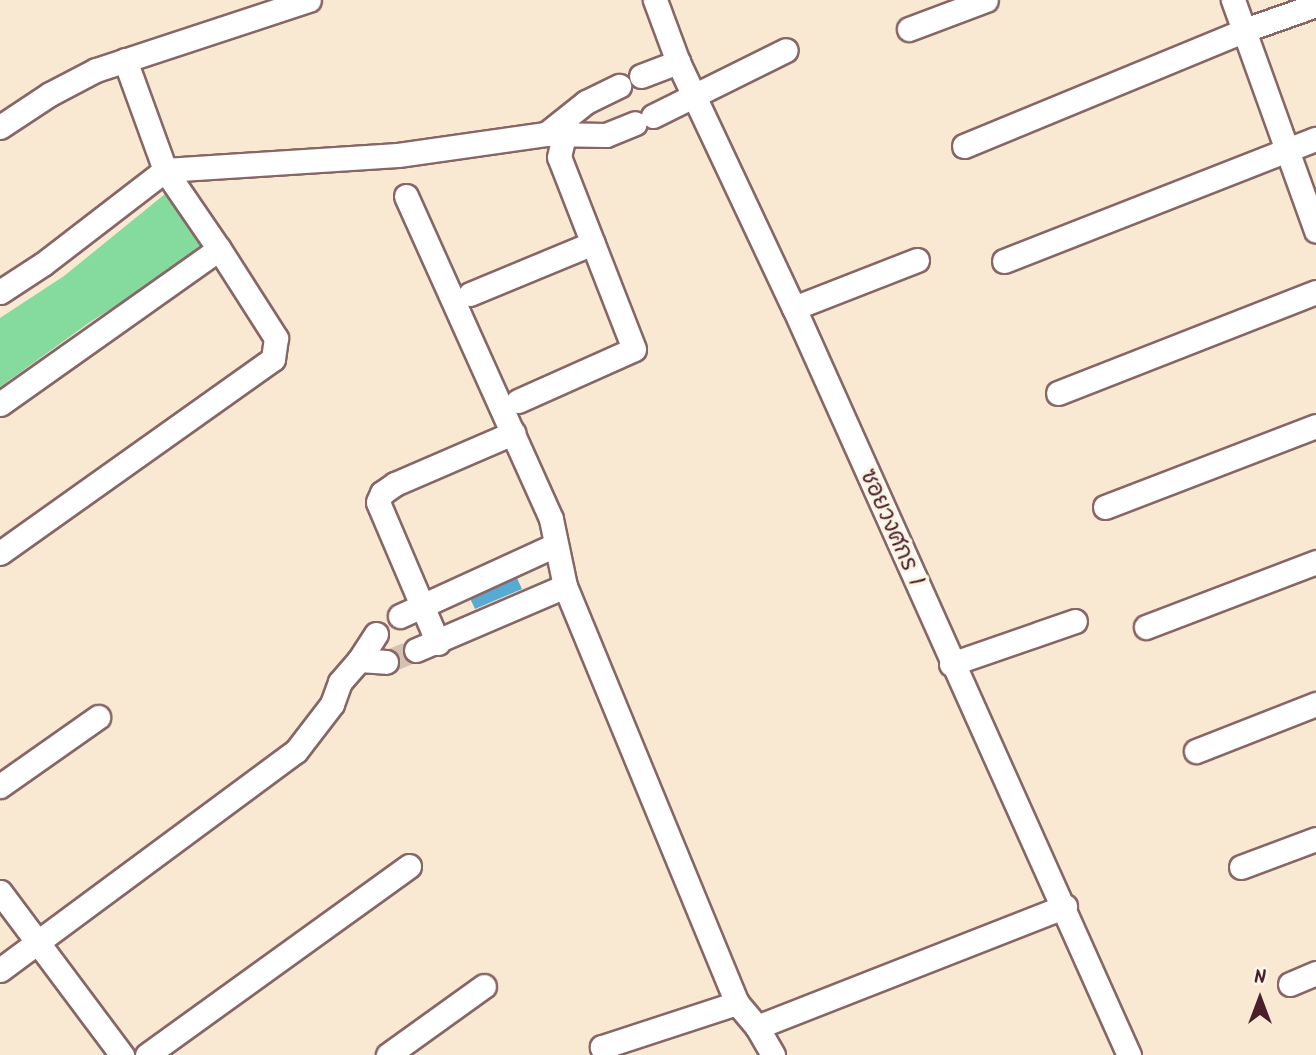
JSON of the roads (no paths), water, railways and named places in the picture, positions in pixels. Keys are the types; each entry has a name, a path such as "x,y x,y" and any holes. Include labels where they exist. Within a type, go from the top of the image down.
{"street":[{"path":"0,127 50,94 96,70 309,0"},
{"name":"ซอยวงศกร 1","path":"655,0 678,62 794,308 951,664 1065,906 1129,1055"},
{"path":"909,29 986,0"},
{"path":"1233,0 1316,230"},
{"path":"964,146 1245,30 1316,5"},
{"path":"0,292 43,264 165,170 398,155 555,135 606,135 696,97 786,50"},
{"path":"0,553 274,359 276,338 165,170 125,60"},
{"path":"641,76 678,62"},
{"path":"555,135 586,102 619,86"},
{"path":"518,401 634,349 559,157 555,135"},
{"path":"1004,261 1316,139"},
{"path":"405,195 551,519 565,586 737,1003 757,1027 773,1055"},
{"path":"470,294 593,243"},
{"path":"0,404 219,248"},
{"path":"794,308 917,260"},
{"path":"1058,393 1316,292"},
{"path":"1105,507 1316,426"},
{"path":"438,643 378,502 382,493 395,484 513,433"},
{"path":"400,616 555,545"},
{"path":"1146,627 1315,565"},
{"path":"416,650 438,643 565,586"},
{"path":"951,664 1075,621"},
{"path":"0,970 296,751 332,704 340,682 376,634"},
{"path":"359,660 386,662"},
{"path":"1196,751 1316,704"},
{"path":"0,786 98,718"},
{"path":"1241,867 1316,839"},
{"path":"146,1055 409,866"},
{"path":"0,892 122,1055"},
{"path":"757,1027 1065,906"},
{"path":"1290,984 1316,973"},
{"path":"388,1055 484,986"},
{"path":"606,1055 602,1047 737,1003"}],"water":[{"path":"516,576 522,589 475,609 469,596"}],"tunnel":[{"path":"386,662 416,650"}]}
